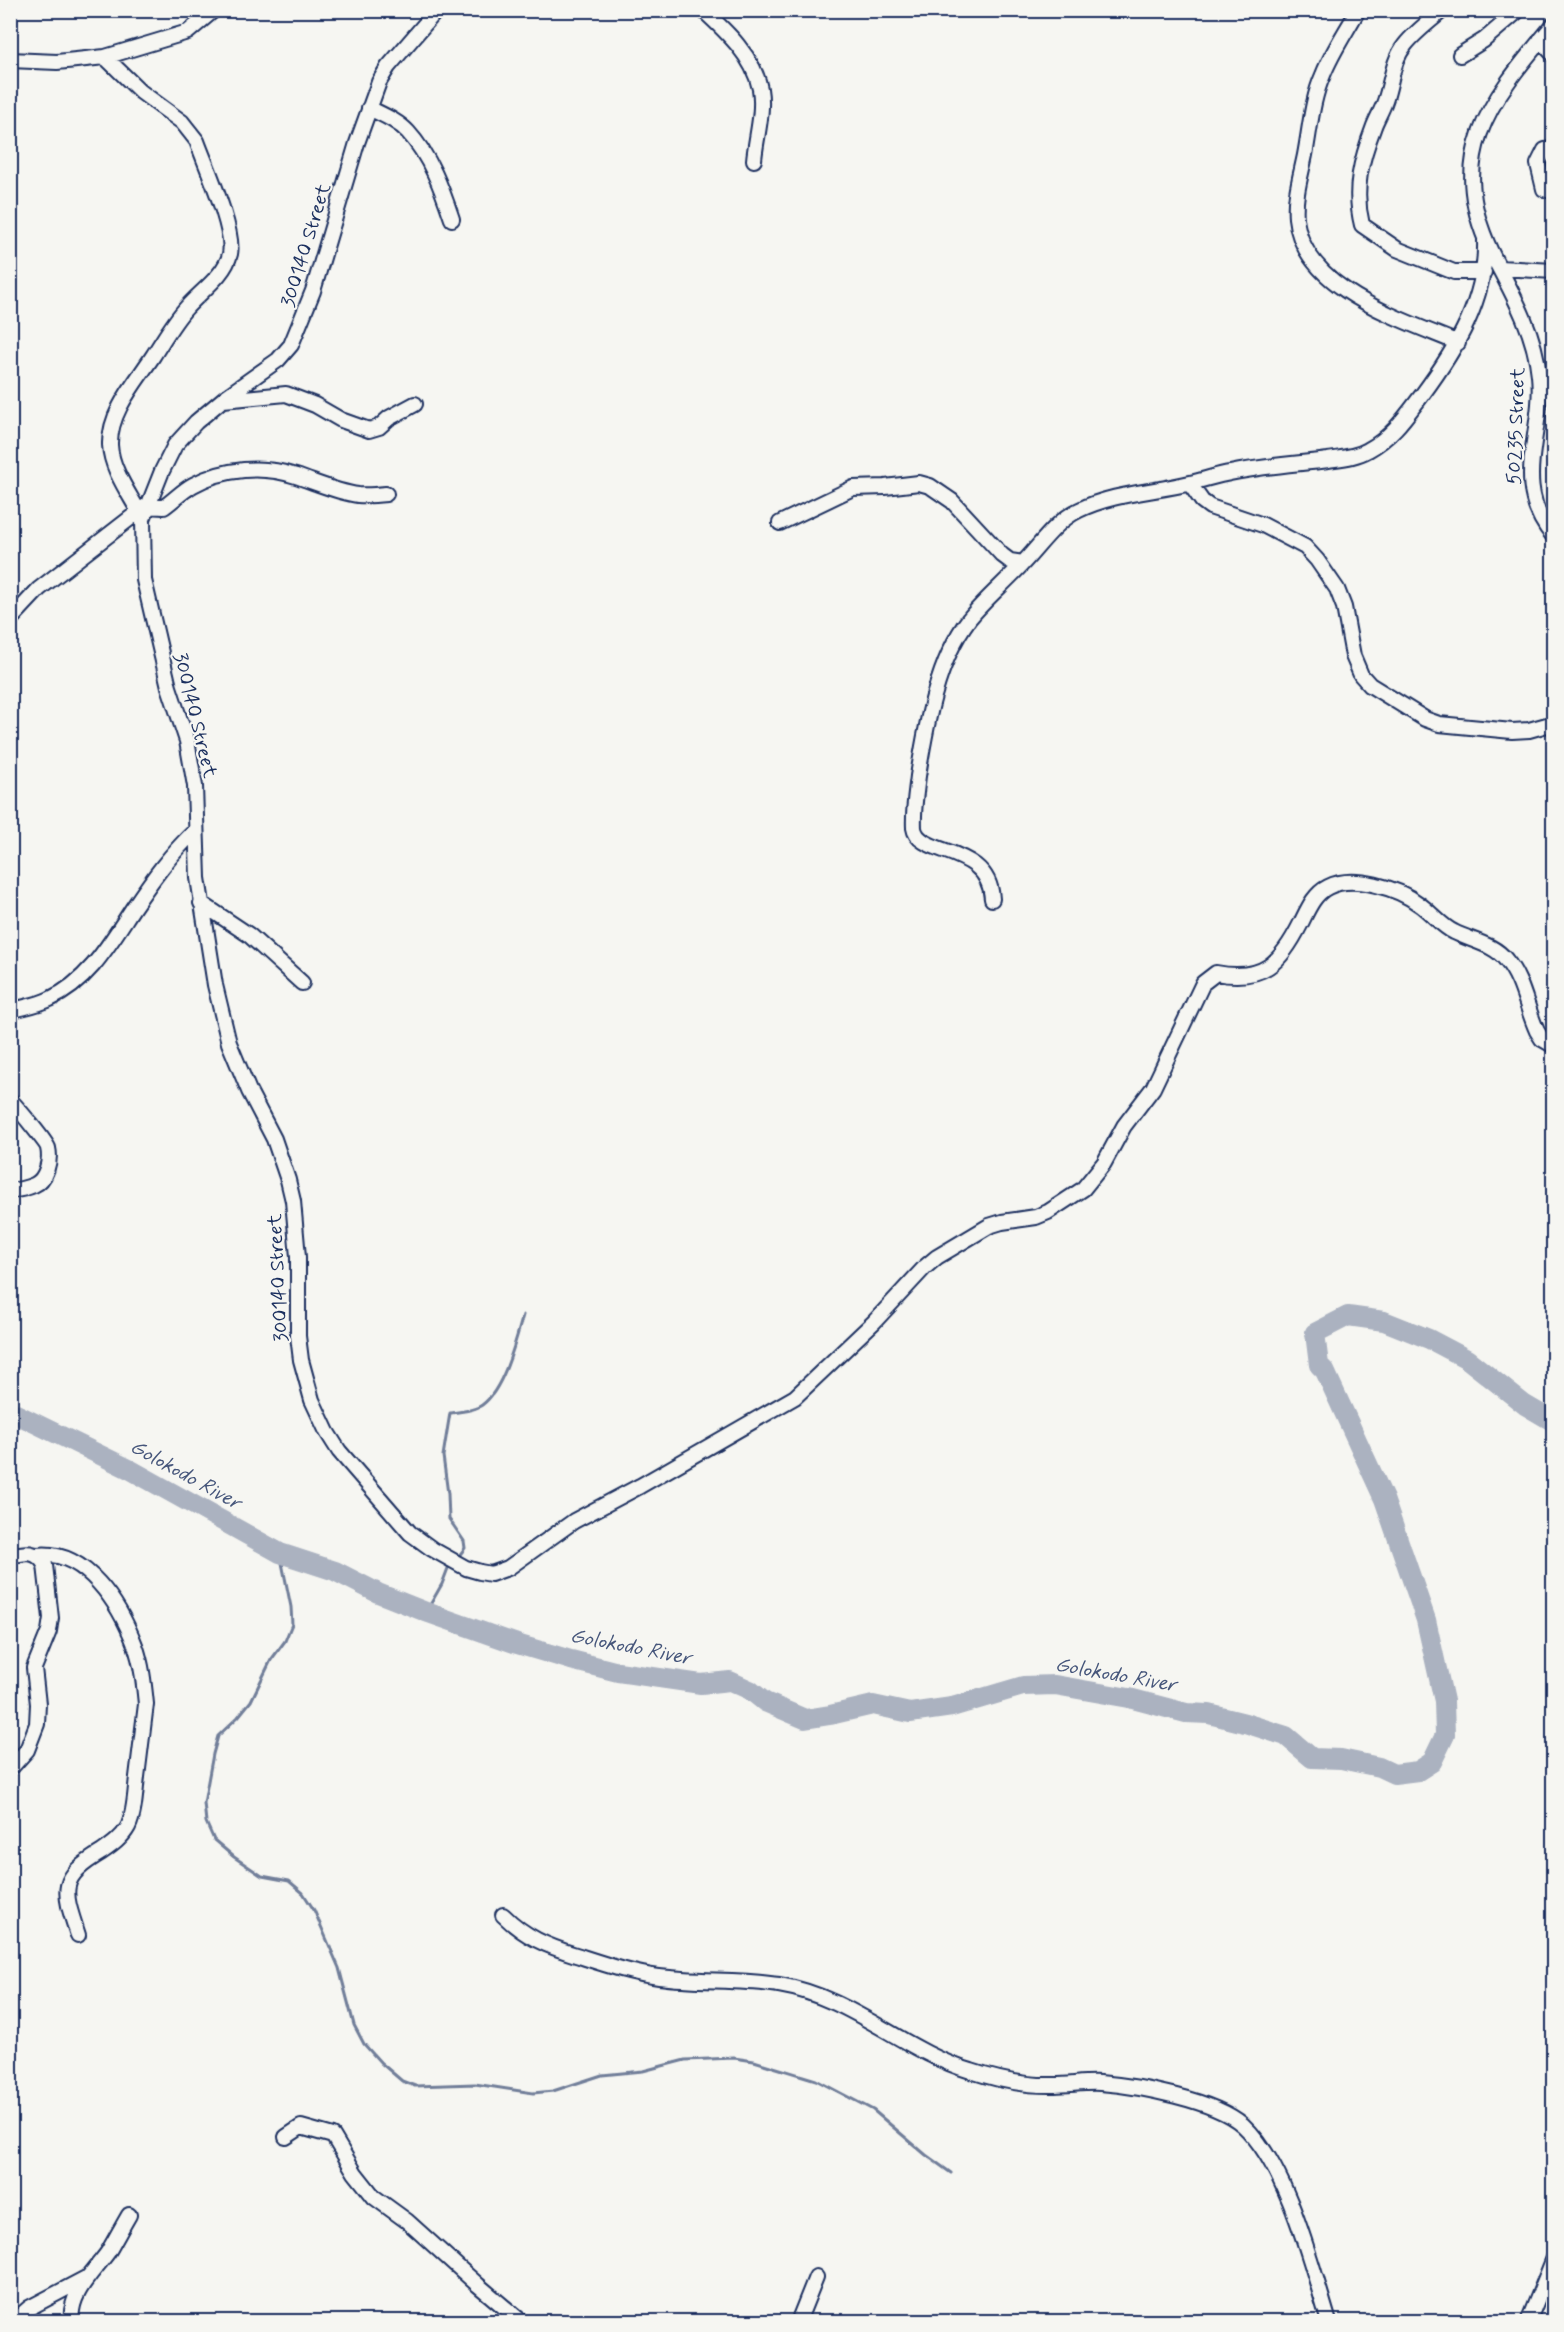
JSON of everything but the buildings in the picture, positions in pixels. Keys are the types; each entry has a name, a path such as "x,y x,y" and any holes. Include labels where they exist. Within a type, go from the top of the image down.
{"street":[{"path":"10,60 57,62 105,57 188,32 214,10"},
{"name":"300140 Street","path":"437,10 388,67 379,82 353,154 313,291 291,345 278,360 221,400 175,445 142,509 144,580 164,668 187,741 195,786 198,878 215,985 227,1034 249,1091 279,1150 293,1201 298,1257 300,1359 312,1400 339,1451 410,1533 466,1568 492,1574 499,1572 520,1561 574,1521 640,1486 795,1396 874,1322 937,1257 989,1226 1042,1215 1071,1199 1083,1189 1104,1163 1124,1126 1153,1088 1203,983 1216,973 1248,976 1277,960 1286,949 1316,897 1330,886 1352,882 1377,885 1395,891 1421,905 1453,932 1499,951 1517,975 1537,1031 1542,1039 1554,1046"},
{"path":"703,10 741,50 755,73 760,89 761,105 754,160"},
{"path":"1358,10 1331,58 1317,93 1296,201 1299,234 1318,266 1354,297 1458,343"},
{"path":"1443,10 1404,45 1395,62 1385,101 1374,124 1363,157 1356,204 1362,225 1397,249 1454,272 1485,272"},
{"path":"1460,55 1484,40 1519,10"},
{"name":"50235 Street","path":"1554,24 1499,92 1489,109 1478,140 1473,167 1475,206 1485,240 1525,320 1537,360 1539,396 1531,460 1532,498 1542,524 1554,537"},
{"path":"1540,40 1554,56"},
{"path":"105,57 141,92 191,131 197,141 227,226 230,243 230,253 220,272 185,308 124,401 115,420 111,434 112,457 142,509"},
{"path":"369,108 393,120 408,132 432,170 452,219"},
{"path":"1554,148 1545,150 1538,165 1540,183 1544,189 1554,192"},
{"path":"992,899 989,881 983,871 954,854 921,840 914,830 915,802 924,733 941,676 951,651 969,620 1057,525 1080,510 1130,495 1190,484 1232,472 1346,457 1369,450 1403,421 1458,343 1485,272 1485,240"},
{"path":"1499,268 1554,271"},
{"path":"221,400 286,394 315,405 341,420 369,430 415,404"},
{"path":"10,620 39,589 142,509 164,507 194,484 215,476 234,471 261,469 293,475 350,493 386,494"},
{"path":"780,523 842,491 853,488 920,483 930,486 952,501 1002,555 1010,561 1023,563"},
{"path":"1190,484 1202,501 1210,507 1263,525 1305,547 1317,560 1337,589 1344,607 1357,668 1370,685 1425,719 1439,724 1512,731 1529,730 1554,723"},
{"path":"10,1011 49,1000 71,987 90,970 160,869 176,848 196,830"},
{"path":"201,903 249,935 302,983"},
{"path":"10,1100 31,1128 44,1140 48,1149 45,1175 36,1185 10,1191"},
{"path":"10,1556 22,1552 37,1555 50,1553 69,1560 94,1577 125,1623 141,1664 146,1704 134,1806 129,1825 122,1836 111,1846 82,1864 68,1882 66,1894 78,1935"},
{"path":"10,1769 27,1750 37,1724 38,1704 34,1668 50,1625 45,1565 37,1555"},
{"path":"502,1915 517,1929 545,1945 634,1973 800,1989 852,2010 956,2067 983,2075 1029,2084 1099,2083 1126,2087 1179,2096 1228,2115 1243,2126 1256,2141 1286,2189 1329,2322"},
{"path":"285,2137 301,2127 333,2136 355,2173 374,2197 407,2221 522,2322"},
{"path":"72,2322 73,2302 78,2292 129,2215"},
{"path":"1528,2322 1554,2258"},
{"path":"13,2322 29,2308 90,2276"},
{"path":"798,2322 816,2277"}],"waterway":[{"path":"458,1557 465,1548 464,1541 449,1519 443,1456 450,1413 475,1409 490,1398 503,1376 523,1315"},
{"name":"Golokodo River","path":"10,1411 131,1470 280,1553 335,1571 378,1593 426,1612 571,1660 618,1672 701,1684 730,1681 750,1690 765,1702 805,1719 873,1705 910,1713 952,1707 1023,1686 1055,1685 1245,1723 1286,1736 1312,1758 1341,1759 1379,1767 1394,1774 1418,1771 1432,1762 1445,1735 1444,1701 1426,1620 1384,1499 1325,1371 1319,1365 1315,1333 1348,1316 1384,1321 1429,1339 1467,1359 1525,1405 1554,1422"},
{"path":"280,1553 291,1607 292,1624 285,1641 271,1660 251,1701 218,1736 204,1803 206,1822 214,1840 234,1857 262,1876 289,1881 303,1893 314,1910 339,1968 354,2025 364,2044 381,2063 402,2081 415,2086 475,2084 533,2093 553,2091 602,2075 643,2071 685,2060 734,2058 754,2061 816,2080 873,2110 951,2173"},
{"path":"426,1612 442,1584 450,1563"}]}
